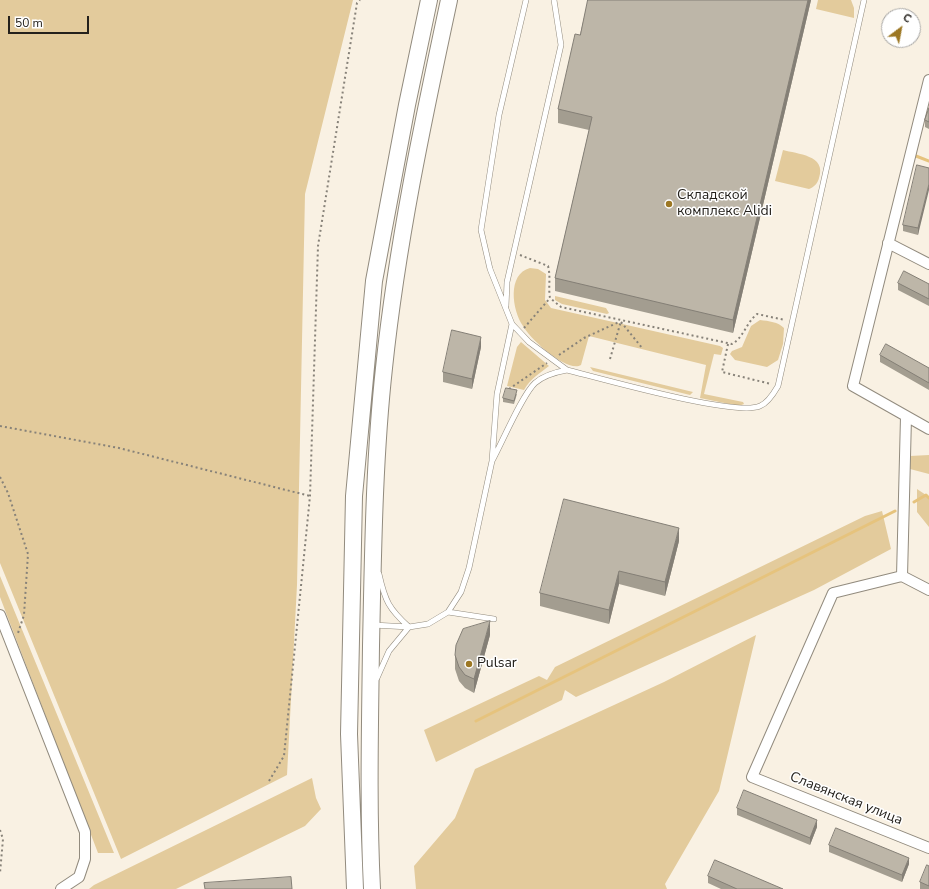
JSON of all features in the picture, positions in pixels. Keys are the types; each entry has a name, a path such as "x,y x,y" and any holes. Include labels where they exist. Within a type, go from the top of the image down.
{"main road":[{"path":"355,889 348,734 354,496 374,281 407,105 429,0"},
{"path":"372,889 369,753 374,520 384,368 395,282 426,108 449,0"},
{"path":"350,622 372,625"}],"street":[{"path":"929,80 927,95 888,243 853,386 929,429"},
{"path":"888,243 929,264"},
{"path":"906,417 902,576 929,590"},
{"name":"Славянская улица","path":"902,576 833,592 752,777 929,848"},
{"path":"0,615 85,832 85,859 79,877 61,889"}],"lane":[{"path":"526,0 499,115 481,230 490,268 512,324 552,360 566,370 695,401 743,409 761,406 772,395 778,386 864,0"},
{"path":"506,309 507,282 513,252 561,45 554,0"},
{"path":"372,625 409,627 428,624 448,612 461,592 469,568 492,461 497,394 512,324"},
{"path":"492,461 524,400 535,383 552,373 566,370"},
{"path":"374,520 379,574 384,596 394,614 409,627"},
{"path":"448,612 494,619"},
{"path":"369,753 377,679 381,666 388,650 409,627"}],"path":[{"path":"269,782 284,756 310,496 318,246 357,3 360,0"},
{"path":"513,252 548,266 550,274 548,291 550,298 561,307 728,344 732,344 738,340 751,319 757,314 793,321"},
{"path":"520,332 550,298"},
{"path":"621,321 643,349"},
{"path":"610,359 621,321"},
{"path":"728,344 722,372 778,386"},
{"path":"0,426 119,448 310,496"},
{"path":"0,477 8,493 28,554 24,615 18,634 8,635"},
{"path":"0,830 3,839 0,873"}],"shaded area":[{"path":"0,0 353,0 305,194 297,585 287,775 121,859 0,563"},
{"path":"818,0 851,0 854,8 854,18 816,9"},
{"path":"783,150 809,157 819,164 819,178 818,182 814,186 809,189 775,181"},
{"path":"530,268 538,269 546,274 545,300 551,308 720,346 723,348 721,355 714,354 704,394 743,402 744,404 739,406 700,398 706,365 589,336 581,365 575,366 558,360 527,332 516,311 514,302 515,285 518,277"},
{"path":"555,296 606,308 609,313 607,314 562,304 555,300"},
{"path":"760,320 776,323 784,328 783,344 778,360 767,367 735,360 730,354 732,351 742,347 751,326"},
{"path":"521,342 549,366 532,379 524,390 507,386 517,347"},
{"path":"590,367 693,392 690,395 593,371"},
{"path":"929,455 929,474 910,469 910,456"},
{"path":"917,489 929,497 929,527 917,512"},
{"path":"882,511 891,549 814,590 576,697 565,690 562,700 436,762 424,730 539,676 547,680 555,667 865,516"},
{"path":"0,576 114,853 98,853 0,597"},
{"path":"756,635 719,791 665,884 667,889 416,889 414,866 455,818 475,769 664,682"},
{"path":"312,778 316,798 321,809 305,826 176,889 89,889 94,885"}],"building":[{"name":"Складской комплекс Alidi","path":"588,0 808,0 733,320 555,278 592,117 558,109 575,34 580,35"},
{"path":"929,108 929,122 925,120"},
{"path":"917,165 929,168 929,184 918,228 903,225"},
{"path":"904,271 929,284 929,299 898,283"},
{"path":"452,330 481,337 472,379 443,372"},
{"path":"886,344 929,368 929,383 880,355"},
{"path":"506,388 517,390 514,401 503,398"},
{"path":"564,499 679,528 665,582 619,571 609,610 540,593"},
{"name":"Pulsar","path":"490,621 474,679 465,675 459,667 455,655 456,645 463,629"},
{"path":"744,790 817,820 810,838 737,808"},
{"path":"836,828 909,858 902,875 829,845"},
{"path":"715,860 783,889 737,889 708,876"},
{"path":"927,865 929,866 929,886 920,882"},
{"path":"291,877 292,889 205,889 204,883"}],"waterway":[{"path":"916,156 929,161"},
{"path":"914,502 926,495 929,498"},
{"path":"476,721 895,511"}],"place":[{"name":"Складской комплекс Alidi","path":"669,204"},
{"name":"Pulsar","path":"469,664"}]}
